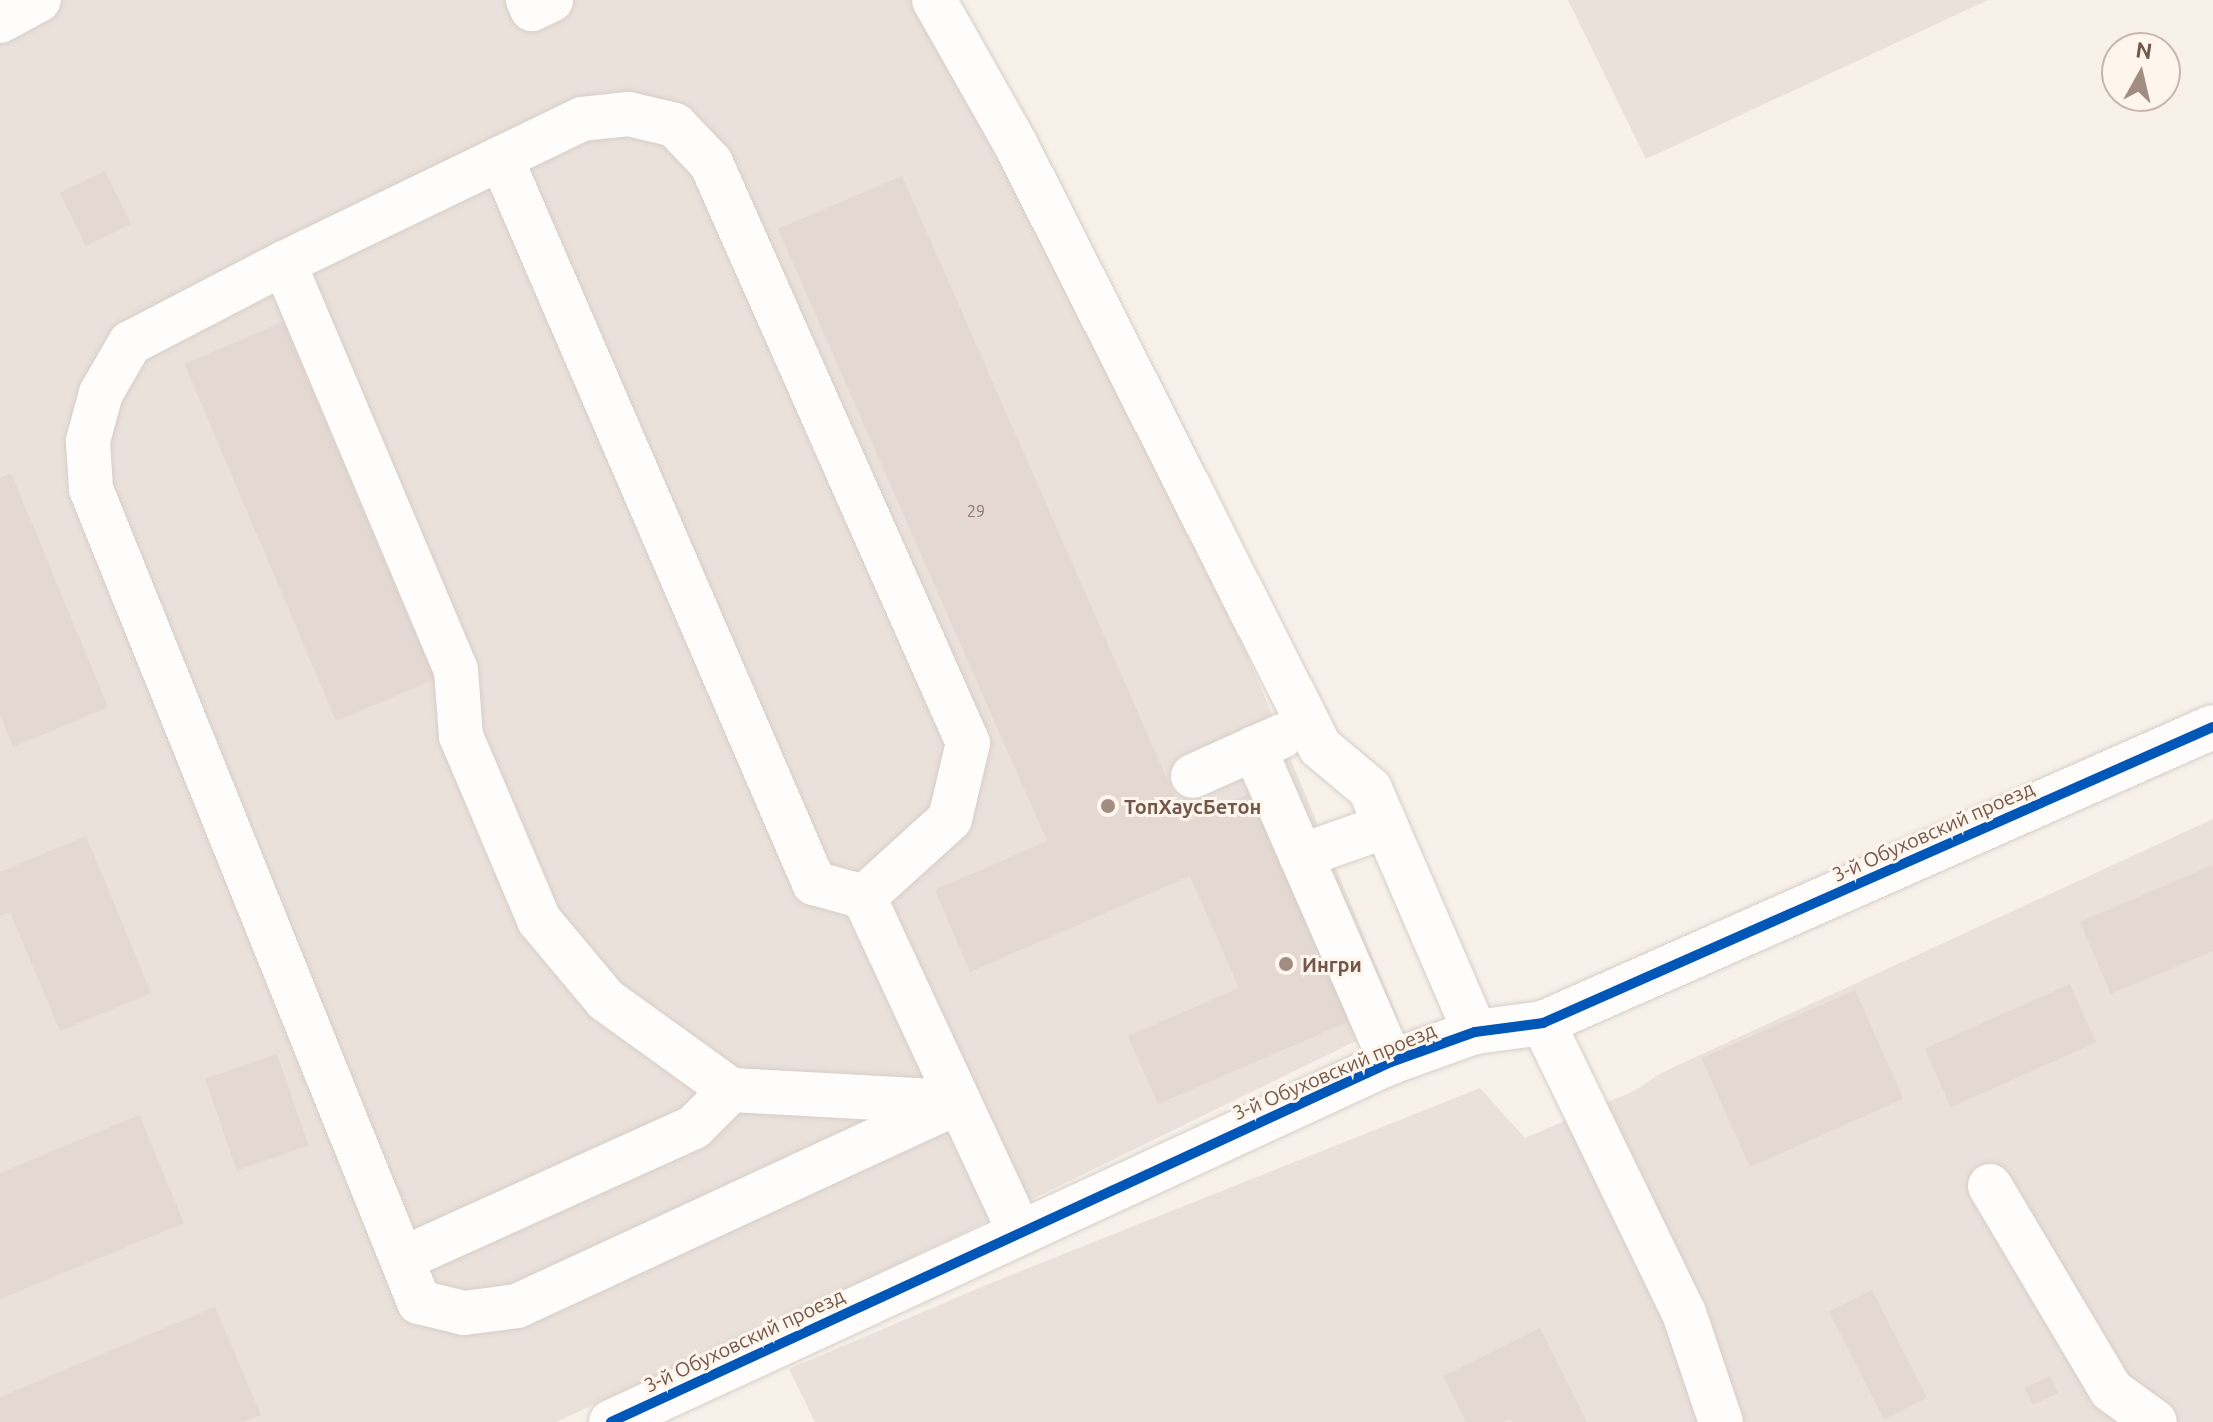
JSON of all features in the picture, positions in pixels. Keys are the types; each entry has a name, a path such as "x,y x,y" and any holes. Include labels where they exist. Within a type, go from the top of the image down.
{"street":[{"path":"0,21 39,0"},
{"path":"528,0 532,9 551,0"},
{"path":"934,0 1016,145 1320,747 1370,789 1475,1032"},
{"path":"864,897 950,819 968,743 711,163 675,125 629,114 582,119 284,263 130,343 101,393 88,441 91,489 419,1302 464,1313 517,1306 959,1102"},
{"path":"501,158 814,883 864,897 1019,1231"},
{"path":"284,263 456,670 461,736 539,920 606,1000 731,1090 959,1102"},
{"path":"1193,776 1308,724"},
{"name":"3-й Обуховский проезд","path":"611,1422 1019,1231 1391,1062 1475,1032 1543,1023 2213,727"},
{"path":"1254,748 1391,1062"},
{"path":"1301,856 1386,826"},
{"path":"1543,1023 1684,1313 1721,1422"},
{"path":"402,1259 694,1127 731,1090"},
{"path":"1990,1186 2111,1390 2155,1422"}],"shaded area":[{"path":"0,0 918,0 1179,491 1399,1020 889,1269 556,1422 0,1422"},
{"path":"1568,0 1988,0 1646,159"},
{"path":"2213,819 2213,1422 815,1422 789,1369 991,1283 1480,1088 1525,1138 1634,1091 1661,1073"}],"building":[{"path":"105,171 131,224 86,246 60,193"},
{"path":"902,176 1186,822 1250,793 1350,1021 1158,1104 1128,1036 1239,988 1190,876 970,972 935,890 1047,841 778,229"},
{"path":"283,322 435,679 336,721 185,364"},
{"path":"11,473 108,707 13,747 0,714 0,478"},
{"path":"86,836 151,993 60,1031 10,912 0,916 0,872"},
{"path":"2213,865 2213,951 2111,994 2080,922"},
{"path":"2070,984 2096,1042 1951,1107 1925,1049"},
{"path":"1855,990 1903,1099 1750,1167 1702,1058"},
{"path":"277,1054 309,1146 237,1170 205,1079"},
{"path":"139,1115 184,1223 0,1299 0,1173"},
{"path":"1872,1290 1927,1398 1884,1420 1829,1312"},
{"path":"215,1307 261,1415 243,1422 0,1422 0,1397"},
{"path":"1540,1328 1587,1422 1512,1422 1511,1418 1503,1422 1466,1422 1443,1376"},
{"path":"2050,1376 2058,1393 2033,1405 2025,1388"}],"cycle path":[{"path":"611,1422 1391,1062 1475,1032 1543,1023 2213,727"}],"place":[{"name":"ТопХаусБетон","path":"1108,806"},
{"name":"Ингри","path":"1286,964"}]}
